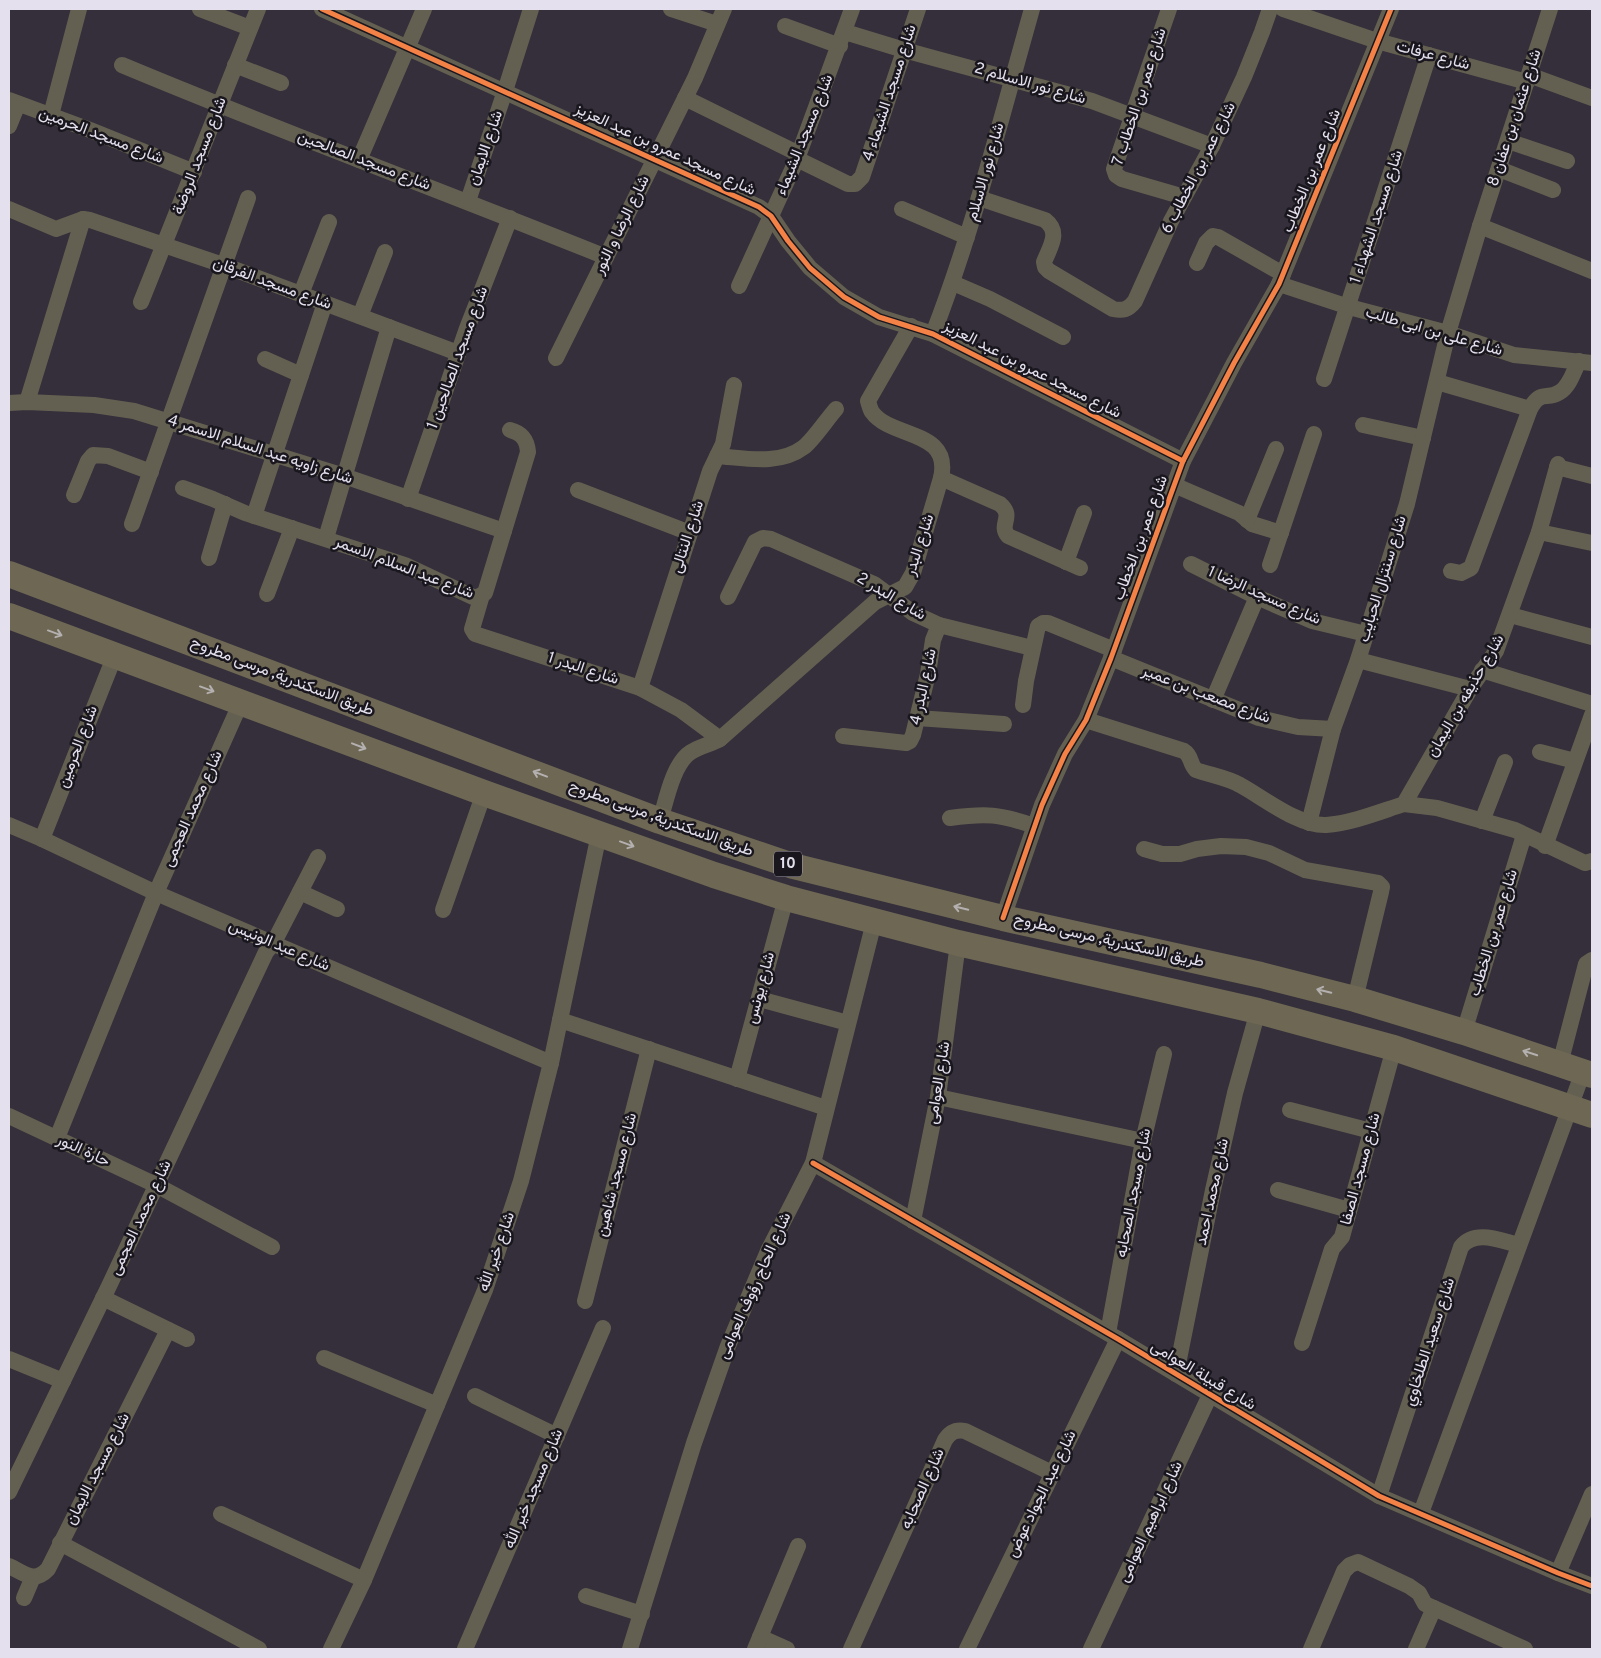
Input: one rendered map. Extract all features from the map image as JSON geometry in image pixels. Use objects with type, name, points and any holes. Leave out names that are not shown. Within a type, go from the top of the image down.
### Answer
[{"type":"main road","name":"طريق الاسكندرية, مرسى مطروح","points":[[9,574],[660,821],[793,866],[1003,918],[1261,975],[1355,999],[1579,1070]]},
{"type":"main road","name":"طريق الاسكندرية, مرسى مطروح","points":[[9,616],[484,793],[714,875],[786,898],[958,944],[1258,1012],[1394,1048],[1581,1110]]},
{"type":"street","points":[[51,115],[79,9]]},
{"type":"street","points":[[200,9],[250,28]]},
{"type":"street","name":"شارع مسجد الروضة","points":[[141,302],[258,9]]},
{"type":"street","name":"شارع مسجد عمرو بن عبد العزيز","points":[[322,9],[505,90],[759,207],[771,216],[810,268],[844,297],[879,317],[933,334],[1183,462]]},
{"type":"street","points":[[359,160],[424,9]]},
{"type":"street","name":"شارع الايمان","points":[[468,201],[531,9]]},
{"type":"street","points":[[671,9],[717,24]]},
{"type":"street","name":"شارع الرضا و النور","points":[[556,358],[685,98],[724,9]]},
{"type":"street","name":"شارع مسجد الشيماء","points":[[739,286],[798,157],[852,9]]},
{"type":"street","name":"شارع مسجد الشيماء 4","points":[[798,157],[848,184],[855,184],[862,177],[918,9]]},
{"type":"street","name":"شارع نور الاسلام","points":[[933,334],[953,283],[967,238],[1032,9]]},
{"type":"street","name":"شارع عمر بن الخطاب 7","points":[[1169,9],[1114,169],[1116,175],[1122,179],[1184,198]]},
{"type":"street","name":"شارع عمر بن الخطاب 6","points":[[979,198],[1045,220],[1052,225],[1054,233],[1044,262],[1045,267],[1112,309],[1121,311],[1130,308],[1212,146],[1244,78],[1270,9]]},
{"type":"street","name":"شارع عرفات","points":[[1283,9],[1377,41],[1528,78],[1592,98]]},
{"type":"street","name":"شارع عمر بن الخطاب","points":[[1003,918],[1042,805],[1065,754],[1086,720],[1183,462],[1234,363],[1281,279],[1390,9]]},
{"type":"street","name":"شارع عثمان بن عفان 8","points":[[1448,333],[1480,226],[1550,9]]},
{"type":"street","name":"شارع نور الاسلام 2","points":[[785,26],[904,50],[1092,100],[1212,146]]},
{"type":"street","name":"شارع مسجد الشهداء 1","points":[[1324,379],[1349,307],[1429,55]]},
{"type":"street","name":"شارع مسجد الصالحين","points":[[122,65],[606,257]]},
{"type":"street","points":[[235,65],[281,82]]},
{"type":"street","points":[[685,98],[798,157]]},
{"type":"street","points":[[9,126],[13,102]]},
{"type":"street","name":"شارع مسجد الحرمين","points":[[13,102],[51,115],[194,172]]},
{"type":"street","points":[[1508,141],[1567,161]]},
{"type":"street","points":[[1499,169],[1553,190]]},
{"type":"street","points":[[132,524],[248,198]]},
{"type":"street","points":[[9,209],[56,229],[83,219]]},
{"type":"street","points":[[902,209],[967,238]]},
{"type":"street","name":"شارع مسجد الصالحين 1","points":[[408,499],[458,353],[510,218]]},
{"type":"street","points":[[27,402],[83,219]]},
{"type":"street","name":"شارع مسجد الفرقان","points":[[83,219],[223,265],[458,353]]},
{"type":"street","points":[[301,294],[328,222]]},
{"type":"street","points":[[1480,226],[1592,271]]},
{"type":"street","name":"شارع على بن ابى طالب","points":[[1197,263],[1206,243],[1213,236],[1281,279],[1349,307],[1448,333],[1514,355],[1586,362]]},
{"type":"street","points":[[360,316],[385,252]]},
{"type":"street","points":[[953,283],[990,299],[1063,337]]},
{"type":"street","points":[[254,516],[325,303]]},
{"type":"street","name":"شارع البدر","points":[[660,821],[679,763],[691,752],[720,739],[875,602],[905,587],[913,573],[941,478],[943,467],[940,454],[930,443],[882,421],[872,412],[868,401],[911,326]]},
{"type":"street","points":[[326,538],[389,327]]},
{"type":"street","name":"شارع سنترال الحبايب","points":[[1309,823],[1333,729],[1358,660],[1407,504],[1448,333]]},
{"type":"street","points":[[265,359],[301,375]]},
{"type":"street","points":[[1451,571],[1462,573],[1471,568],[1535,400],[1543,395],[1556,394],[1566,387],[1586,362]]},
{"type":"street","points":[[1437,382],[1530,409]]},
{"type":"street","name":"شارع النتالى","points":[[640,688],[710,471],[723,444],[734,385]]},
{"type":"street","name":"شارع زاويه عبد السلام الاسمر 4","points":[[9,403],[94,405],[134,411],[344,476],[504,531]]},
{"type":"street","points":[[717,456],[764,460],[787,455],[804,447],[836,409]]},
{"type":"street","points":[[1363,425],[1423,438]]},
{"type":"street","name":"شارع عبد السلام الاسمر","points":[[182,488],[254,516],[405,565],[473,597],[485,593],[528,452],[527,442],[518,432],[510,430]]},
{"type":"street","points":[[1270,565],[1314,434]]},
{"type":"street","points":[[1247,520],[1276,449]]},
{"type":"street","points":[[74,495],[88,461],[93,455],[108,456],[150,472]]},
{"type":"street","name":"شارع حذيفه بن اليمان","points":[[1404,804],[1470,689],[1496,651],[1539,532],[1558,465],[1592,476]]},
{"type":"street","points":[[941,478],[1000,504],[1007,514],[1004,531],[1008,536],[1073,565],[1084,513]]},
{"type":"street","points":[[1174,485],[1239,514],[1261,527],[1281,533]]},
{"type":"street","points":[[578,490],[690,532]]},
{"type":"street","points":[[209,558],[225,504]]},
{"type":"street","points":[[267,594],[292,528]]},
{"type":"street","points":[[1539,532],[1592,543]]},
{"type":"street","name":"شارع البدر 2","points":[[728,597],[755,542],[763,538],[771,539],[874,584],[913,613],[939,625],[1032,648]]},
{"type":"street","name":"شارع مسجد الرضا 1","points":[[1191,564],[1257,597],[1312,621],[1366,634]]},
{"type":"street","name":"شارع البدر 1","points":[[482,595],[472,629],[475,634],[640,688],[681,710],[720,739]]},
{"type":"street","points":[[1213,700],[1257,597]]},
{"type":"street","points":[[1510,614],[1592,637]]},
{"type":"street","name":"شارع مصعب بن عمير","points":[[1032,648],[1038,626],[1048,623],[1213,700],[1267,719],[1298,726],[1333,729]]},
{"type":"street","name":"شارع البدر 4","points":[[843,736],[906,743],[910,741],[928,674],[933,640],[939,625]]},
{"type":"street","points":[[1023,705],[1032,648]]},
{"type":"street","name":"شارع الحرمين","points":[[42,839],[114,655]]},
{"type":"street","points":[[1358,660],[1470,689]]},
{"type":"street","points":[[1482,670],[1592,704]]},
{"type":"street","name":"شارع محمد العجمى","points":[[57,1138],[156,893],[241,702]]},
{"type":"street","points":[[1545,846],[1592,715]]},
{"type":"street","points":[[917,718],[1004,724]]},
{"type":"street","points":[[1086,720],[1184,750],[1188,754],[1191,765],[1196,770],[1238,784],[1270,804],[1309,823],[1326,825],[1404,804],[1437,808],[1515,830],[1545,846],[1585,863],[1592,862]]},
{"type":"street","points":[[1540,752],[1575,761]]},
{"type":"street","points":[[1482,821],[1505,762]]},
{"type":"street","points":[[443,910],[484,793]]},
{"type":"street","points":[[950,818],[978,814],[1007,817],[1034,826]]},
{"type":"street","name":"شارع عبد الونيس","points":[[9,825],[156,893],[551,1063]]},
{"type":"street","name":"شارع خير الله","points":[[337,1648],[488,1280],[521,1181],[551,1063],[600,834]]},
{"type":"street","name":"شارع عمر بن الخطاب","points":[[1464,1032],[1524,835]]},
{"type":"street","points":[[1144,849],[1162,854],[1180,854],[1197,849],[1221,846],[1246,847],[1269,852],[1305,870],[1378,883],[1382,887],[1355,999]]},
{"type":"street","name":"شارع محمد العجمى","points":[[9,1492],[103,1298],[266,952],[273,944],[318,858]]},
{"type":"street","points":[[300,892],[336,909]]},
{"type":"street","name":"شارع يونس","points":[[737,1079],[786,898]]},
{"type":"street","name":"شارع الحاج رؤوف العوامى","points":[[630,1649],[694,1443],[728,1346],[768,1251],[813,1163],[874,922]]},
{"type":"street","name":"شارع العوامى","points":[[913,1221],[938,1097],[958,944]]},
{"type":"street","points":[[1421,1513],[1519,1245],[1581,1110],[1579,1070],[1586,964],[1592,960]]},
{"type":"street","points":[[759,999],[848,1023]]},
{"type":"street","name":"شارع محمد احمد","points":[[1176,1374],[1213,1190],[1235,1093],[1258,1012]]},
{"type":"street","points":[[560,1020],[826,1108]]},
{"type":"street","name":"شارع مسجد الصفا","points":[[1302,1343],[1332,1248],[1342,1237],[1394,1048]]},
{"type":"street","name":"شارع مسجد شاهين","points":[[585,1301],[649,1049]]},
{"type":"street","name":"شارع مسجد الصحابه","points":[[1113,1336],[1143,1141],[1164,1054]]},
{"type":"street","points":[[938,1097],[1143,1141]]},
{"type":"street","points":[[1290,1110],[1371,1132]]},
{"type":"street","name":"حارة النور","points":[[9,1116],[156,1186],[272,1247]]},
{"type":"street","name":"شارع قبيلة العوامى","points":[[813,1163],[1113,1336],[1380,1496],[1592,1586]]},
{"type":"street","points":[[1278,1190],[1349,1210]]},
{"type":"street","name":"شارع سعيد الطلخاوي","points":[[1380,1496],[1461,1247],[1469,1239],[1480,1237],[1519,1245]]},
{"type":"street","points":[[103,1298],[187,1339]]},
{"type":"street","name":"شارع مسجد خير الله","points":[[466,1649],[603,1328]]},
{"type":"street","name":"شارع مسجد الايمان","points":[[32,1577],[38,1576],[48,1569],[168,1330]]},
{"type":"street","name":"شارع عبد الجواد عوض","points":[[967,1649],[1052,1473],[1113,1336]]},
{"type":"street","points":[[324,1358],[437,1405]]},
{"type":"street","points":[[9,1359],[63,1381]]},
{"type":"street","name":"شارع ابراهيم العوامى","points":[[1091,1649],[1210,1395]]},
{"type":"street","points":[[475,1396],[557,1436]]},
{"type":"street","name":"شارع الصحابه","points":[[851,1649],[945,1440],[951,1432],[965,1431],[1052,1473]]},
{"type":"street","points":[[1558,1573],[1592,1494]]},
{"type":"street","points":[[221,1514],[364,1580]]},
{"type":"street","points":[[60,1543],[259,1649]]},
{"type":"street","points":[[787,1649],[758,1643],[798,1546]]},
{"type":"street","points":[[1311,1649],[1344,1571],[1354,1563],[1363,1563],[1410,1586],[1425,1604],[1525,1649]]},
{"type":"street","points":[[9,1566],[32,1577],[24,1598]]},
{"type":"street","points":[[586,1596],[642,1614]]},
{"type":"street","points":[[1416,1649],[1434,1608]]},
{"type":"cycle path","points":[[322,9],[759,207],[771,216],[810,268],[844,297],[879,317],[933,334],[1183,461]]},
{"type":"cycle path","points":[[1003,918],[1042,805],[1065,754],[1086,720],[1111,658],[1183,461],[1234,363],[1279,284],[1391,9]]},
{"type":"cycle path","points":[[813,1163],[1118,1339],[1379,1496],[1592,1586]]}]
